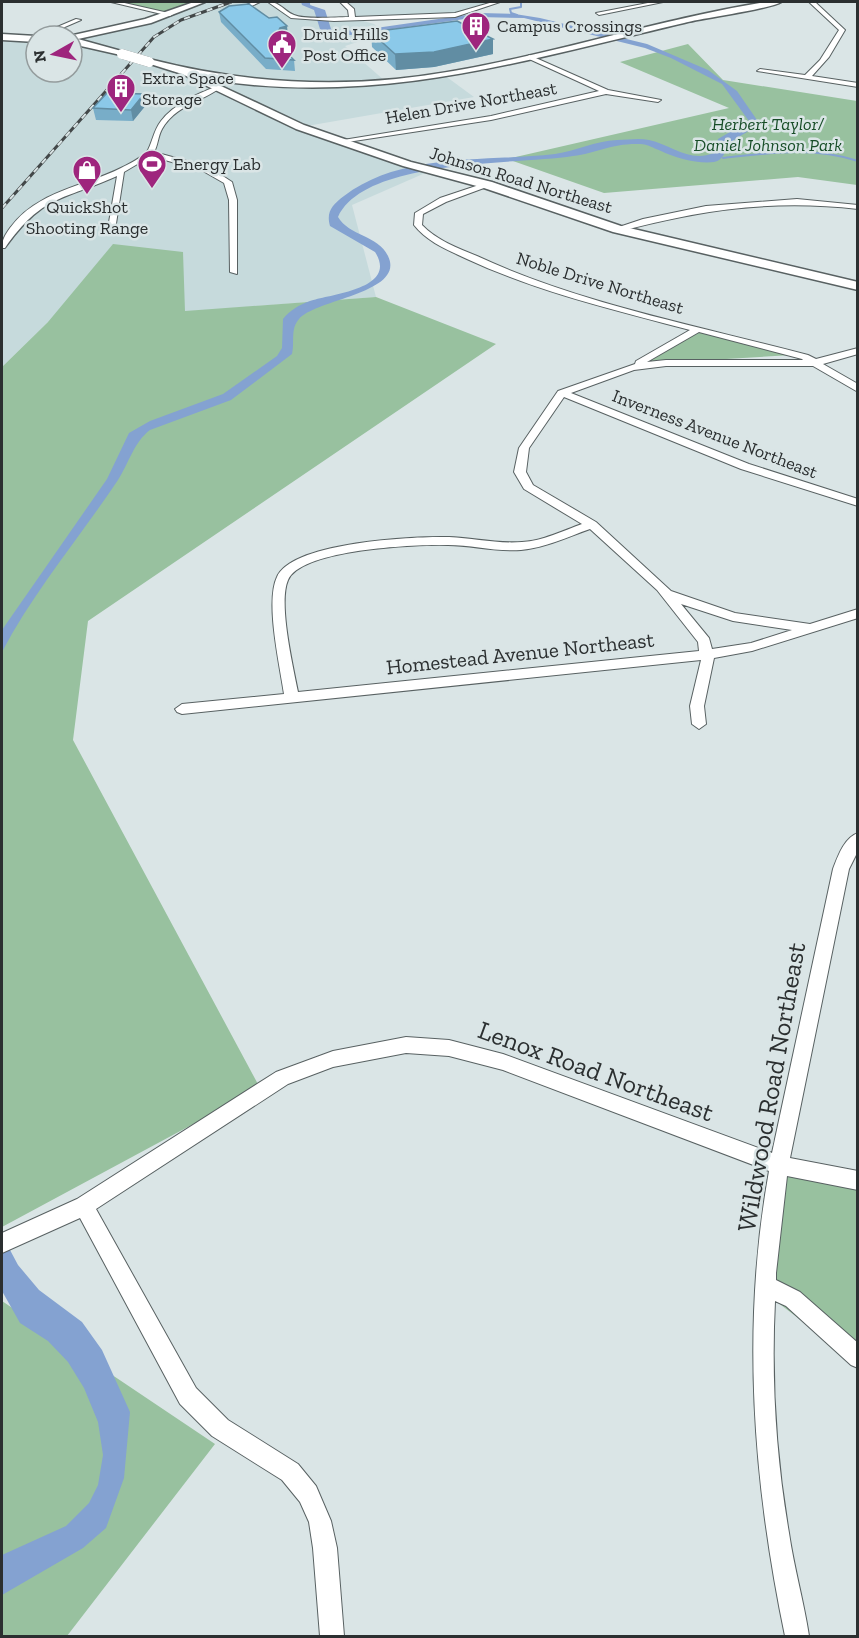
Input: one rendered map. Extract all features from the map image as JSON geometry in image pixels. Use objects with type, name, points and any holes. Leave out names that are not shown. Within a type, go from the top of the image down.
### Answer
[{"type":"main road","points":[[84,37],[170,14],[201,2]]},
{"type":"main road","points":[[84,43],[186,73],[231,80],[300,85],[370,84],[438,76],[777,2]]},
{"type":"main road","points":[[2,38],[24,38]]},
{"type":"main road","name":"Johnson Road Northeast","points":[[186,73],[282,120],[407,164],[488,185],[617,229],[858,286]]},
{"type":"main road","points":[[217,88],[231,80]]},
{"type":"street","points":[[114,2],[170,14]]},
{"type":"street","points":[[235,12],[257,2]]},
{"type":"street","points":[[271,2],[287,14],[307,18],[334,19],[455,15],[497,2]]},
{"type":"street","points":[[344,2],[352,13],[352,18]]},
{"type":"street","points":[[599,12],[660,2]]},
{"type":"street","points":[[806,78],[823,64],[830,45],[842,30],[812,2]]},
{"type":"street","points":[[69,24],[78,20]]},
{"type":"street","points":[[529,57],[606,92],[658,100]]},
{"type":"street","points":[[760,71],[858,85]]},
{"type":"street","points":[[2,246],[37,204],[67,190],[121,173],[150,153],[158,131],[171,112],[217,88]]},
{"type":"street","name":"Helen Drive Northeast","points":[[341,141],[491,118],[606,92]]},
{"type":"street","points":[[150,153],[206,169],[228,182],[233,200],[234,272]]},
{"type":"street","points":[[112,228],[121,173]]},
{"type":"street","name":"Noble Drive Northeast","points":[[488,185],[450,197],[426,208],[419,213],[418,225],[426,234],[446,245],[501,270],[576,297],[805,357],[858,389]]},
{"type":"street","points":[[617,229],[695,208],[811,202],[858,207]]},
{"type":"street","points":[[696,330],[632,367],[562,393],[524,448],[520,472],[528,487],[592,525],[641,567],[704,642],[707,654],[698,706],[699,724]]},
{"type":"street","points":[[632,367],[666,363],[814,363],[858,351]]},
{"type":"street","name":"Inverness Avenue Northeast","points":[[562,393],[725,460],[799,486],[858,503]]},
{"type":"street","points":[[292,698],[278,593],[283,574],[298,563],[337,550],[392,542],[451,541],[491,547],[531,545],[592,525]]},
{"type":"street","points":[[666,594],[733,617],[810,627]]},
{"type":"street","name":"Homestead Avenue Northeast","points":[[182,710],[707,654],[752,647],[858,613]]},
{"type":"street","name":"Wildwood Road Northeast","points":[[797,1636],[781,1569],[770,1493],[763,1380],[766,1286],[771,1223],[780,1165],[841,869],[846,855],[858,839]]},
{"type":"street","name":"Lenox Road Northeast","points":[[5,1241],[84,1206],[282,1077],[333,1059],[406,1046],[449,1048],[503,1062],[780,1165],[858,1182]]},
{"type":"street","points":[[84,1206],[188,1395],[220,1428],[290,1472],[308,1494],[320,1521],[325,1548],[332,1636]]},
{"type":"street","points":[[766,1286],[793,1299],[858,1358]]},
{"type":"shaded area","points":[[203,2],[309,2],[321,19],[352,18],[350,9],[343,2],[497,2],[455,15],[360,20],[374,24],[390,36],[373,37],[345,46],[385,81],[444,75],[474,97],[301,127],[432,170],[352,205],[376,297],[48,322],[2,367],[2,37],[24,38],[24,84],[84,84],[84,34],[119,30],[161,20]]},
{"type":"green space","points":[[118,2],[203,2],[171,15]]},
{"type":"green space","name":"Herbert Taylor/ Daniel Johnson Park","points":[[688,44],[723,80],[857,101],[857,185],[798,177],[604,193],[507,159],[729,108],[620,62]]},
{"type":"green space","points":[[113,244],[183,252],[185,311],[376,297],[496,344],[88,621],[73,740],[260,1088],[2,1227],[2,367],[48,322]]},
{"type":"green space","points":[[701,330],[792,355],[642,364]]},
{"type":"green space","points":[[784,1163],[857,1180],[857,1363],[760,1289]]},
{"type":"green space","points":[[2,1301],[215,1444],[67,1636],[2,1636]]},
{"type":"water","points":[[301,2],[310,2],[310,5],[325,10],[331,29],[334,31],[362,30],[480,13],[515,14],[647,44],[708,70],[737,91],[757,120],[749,131],[734,140],[722,157],[714,162],[687,160],[646,145],[630,144],[573,156],[481,164],[409,174],[378,184],[354,198],[338,217],[349,228],[371,239],[383,249],[388,256],[390,269],[384,279],[357,294],[308,312],[299,319],[294,331],[292,354],[231,400],[150,430],[144,435],[118,480],[43,586],[2,652],[2,630],[107,479],[129,433],[150,421],[223,394],[277,356],[282,348],[283,319],[292,310],[310,301],[359,288],[378,274],[380,264],[375,252],[330,226],[331,209],[344,196],[367,182],[418,165],[555,154],[609,141],[649,140],[689,155],[705,156],[714,153],[718,139],[749,121],[722,84],[671,58],[645,48],[524,18],[479,17],[350,35],[326,33],[320,29],[314,10],[302,5]]},
{"type":"water","points":[[2,1235],[18,1265],[39,1290],[82,1322],[102,1350],[130,1412],[124,1478],[106,1528],[83,1548],[2,1595],[2,1555],[66,1526],[89,1503],[98,1485],[103,1455],[98,1422],[84,1388],[68,1362],[48,1341],[20,1323],[2,1291]]},
{"type":"building","points":[[249,4],[269,18],[277,17],[287,26],[280,28],[274,40],[294,60],[265,58],[219,12],[229,6]]},
{"type":"building","points":[[457,21],[493,39],[434,52],[395,54],[371,32]]},
{"type":"building","points":[[107,93],[144,94],[131,110],[93,108]]},
{"type":"waterway","points":[[517,15],[511,13],[510,9],[521,7],[521,2]]},
{"type":"waterway","points":[[723,158],[808,152],[841,156],[858,161]]},
{"type":"railway","points":[[2,208],[154,37],[181,20],[231,2]]},
{"type":"place","name":"Campus Crossings","points":[[476,52]]},
{"type":"place","name":"Druid Hills Post Office","points":[[282,70]]},
{"type":"place","name":"Extra Space Storage","points":[[121,114]]},
{"type":"place","name":"Energy Lab","points":[[152,190]]},
{"type":"place","name":"QuickShot Shooting Range","points":[[87,196]]}]
